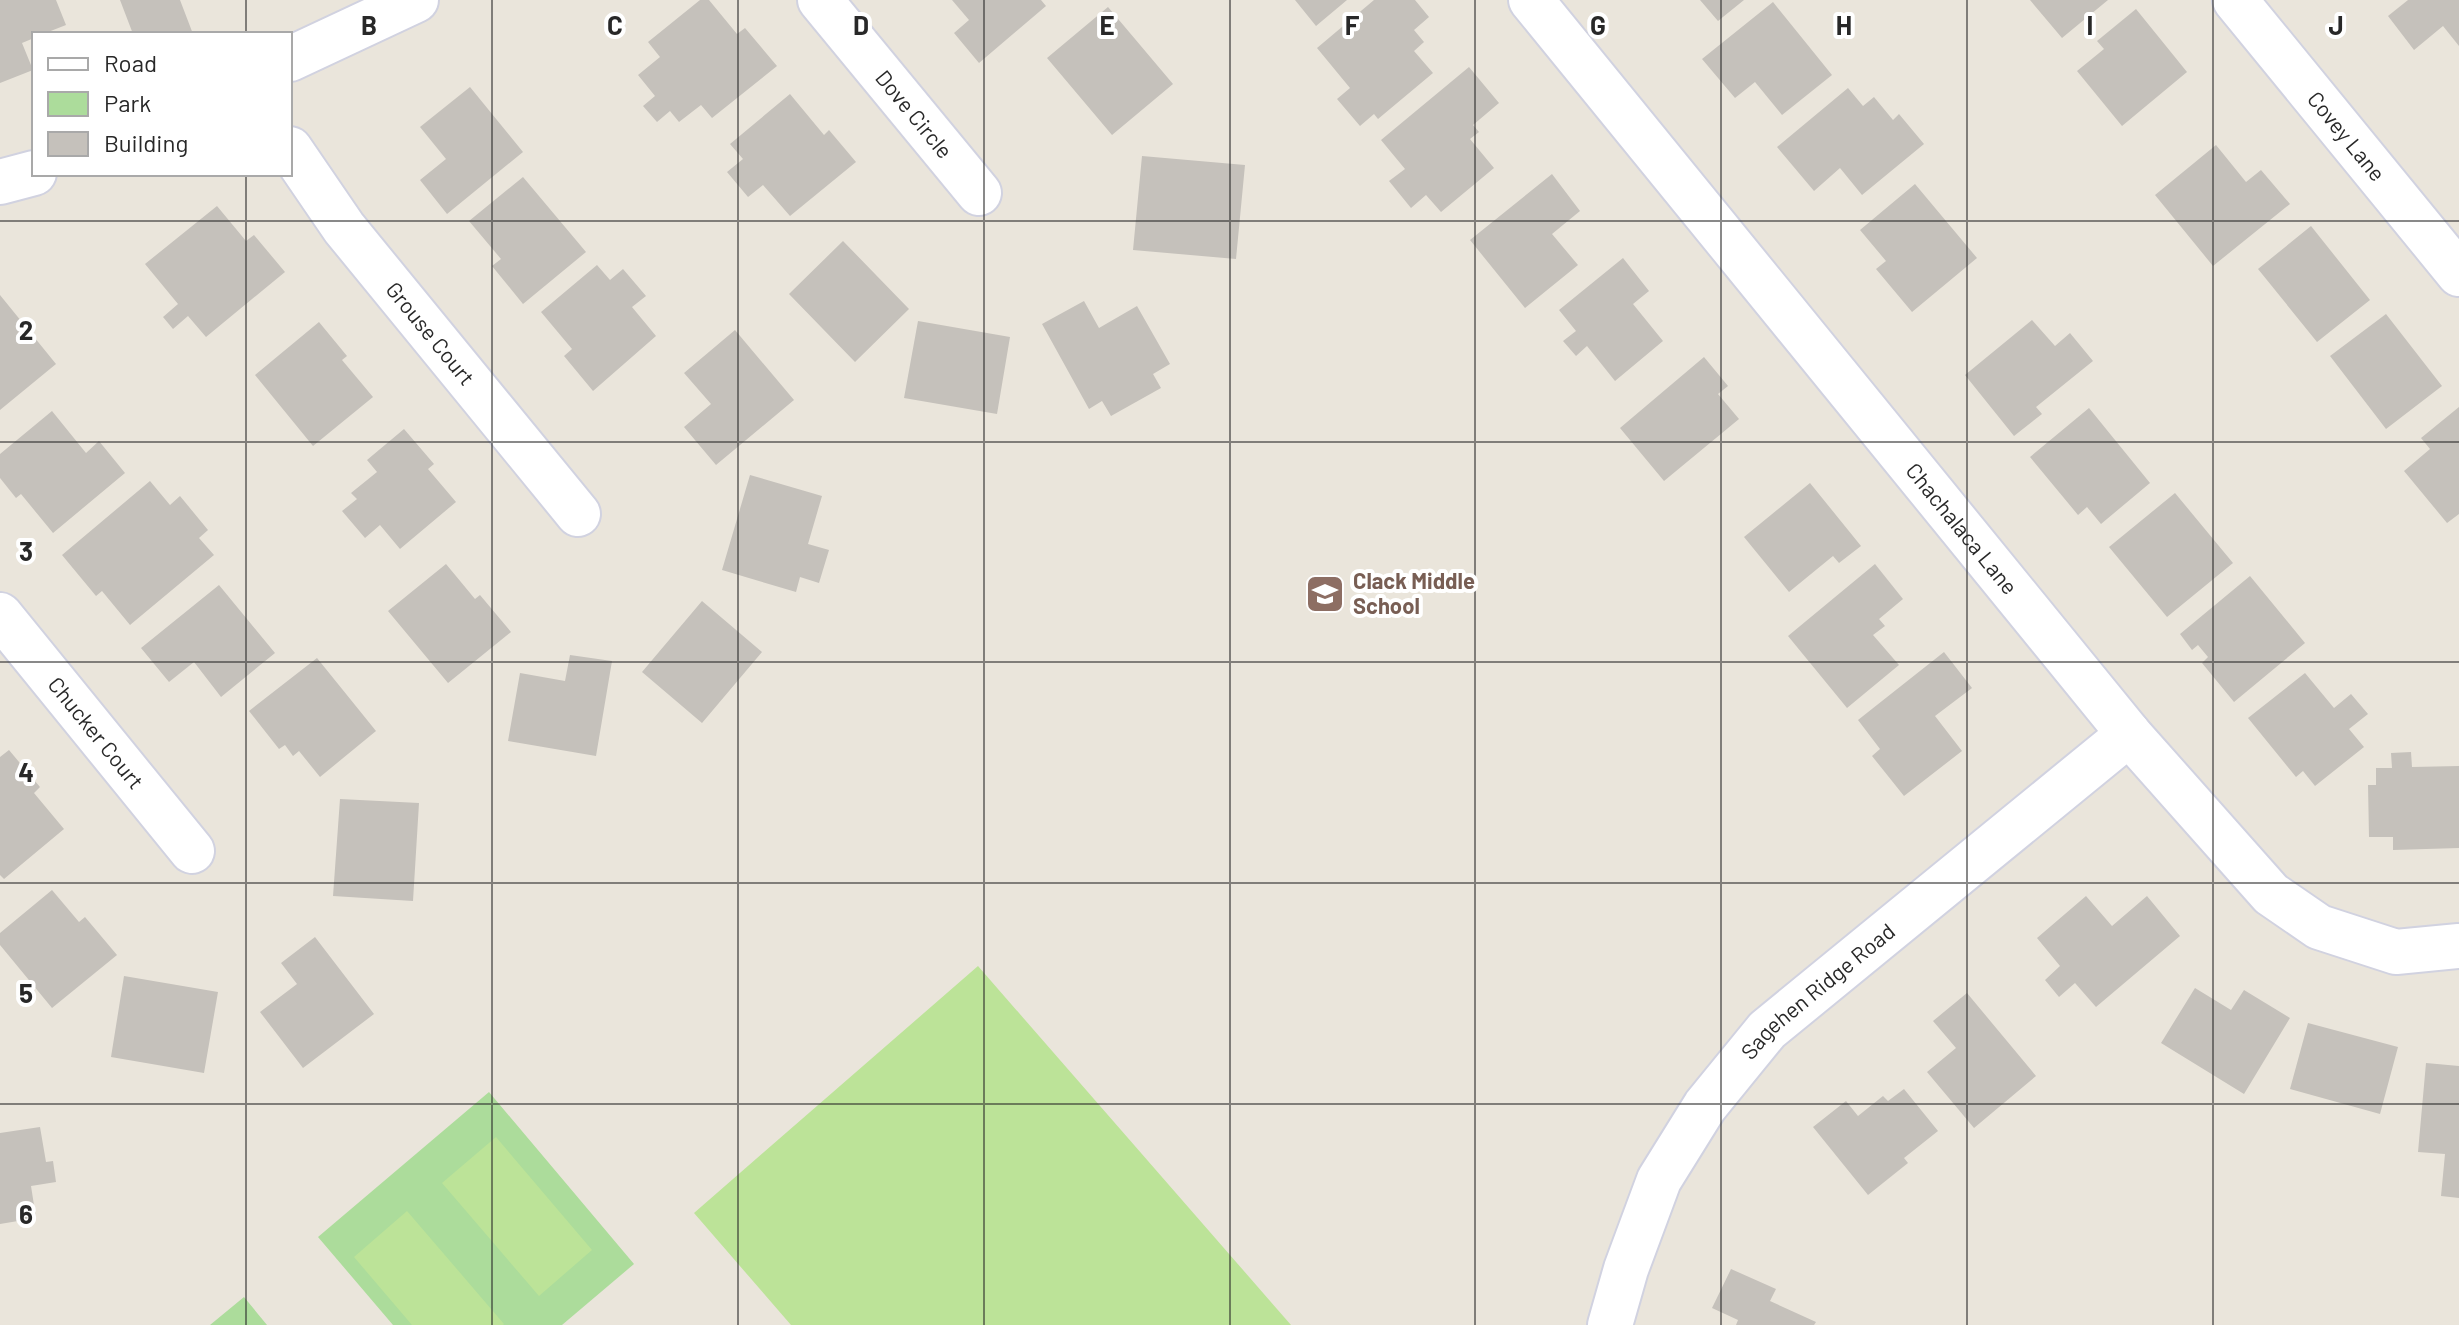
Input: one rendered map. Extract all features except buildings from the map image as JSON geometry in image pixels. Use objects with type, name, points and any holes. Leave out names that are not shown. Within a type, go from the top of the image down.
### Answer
[{"type":"street","points":[[292,58],[416,0]]},
{"type":"street","name":"Dove Circle","points":[[820,0],[979,193]]},
{"type":"street","name":"Chachalaca Lane","points":[[1531,0],[2129,734],[2271,894],[2319,927],[2396,952],[2459,946]]},
{"type":"street","name":"Covey Lane","points":[[2235,0],[2459,274]]},
{"type":"street","name":"Grouse Court","points":[[292,152],[344,228],[578,514]]},
{"type":"street","points":[[0,182],[32,174]]},
{"type":"street","name":"Chucker Court","points":[[0,615],[192,851]]},
{"type":"street","name":"Sagehen Ridge Road","points":[[1610,1325],[1626,1269],[1659,1180],[1705,1106],[1767,1030],[2129,734]]},
{"type":"green space","points":[[978,966],[1291,1325],[791,1325],[694,1213]]},
{"type":"green space","points":[[489,1092],[634,1264],[562,1325],[393,1325],[318,1237]]},
{"type":"green space","points":[[496,1137],[592,1250],[539,1296],[442,1183]]},
{"type":"green space","points":[[407,1211],[503,1325],[412,1325],[354,1257]]},
{"type":"green space","points":[[244,1297],[267,1325],[210,1325]]},
{"type":"place","name":"Clack Middle School","points":[[1325,594]]}]
